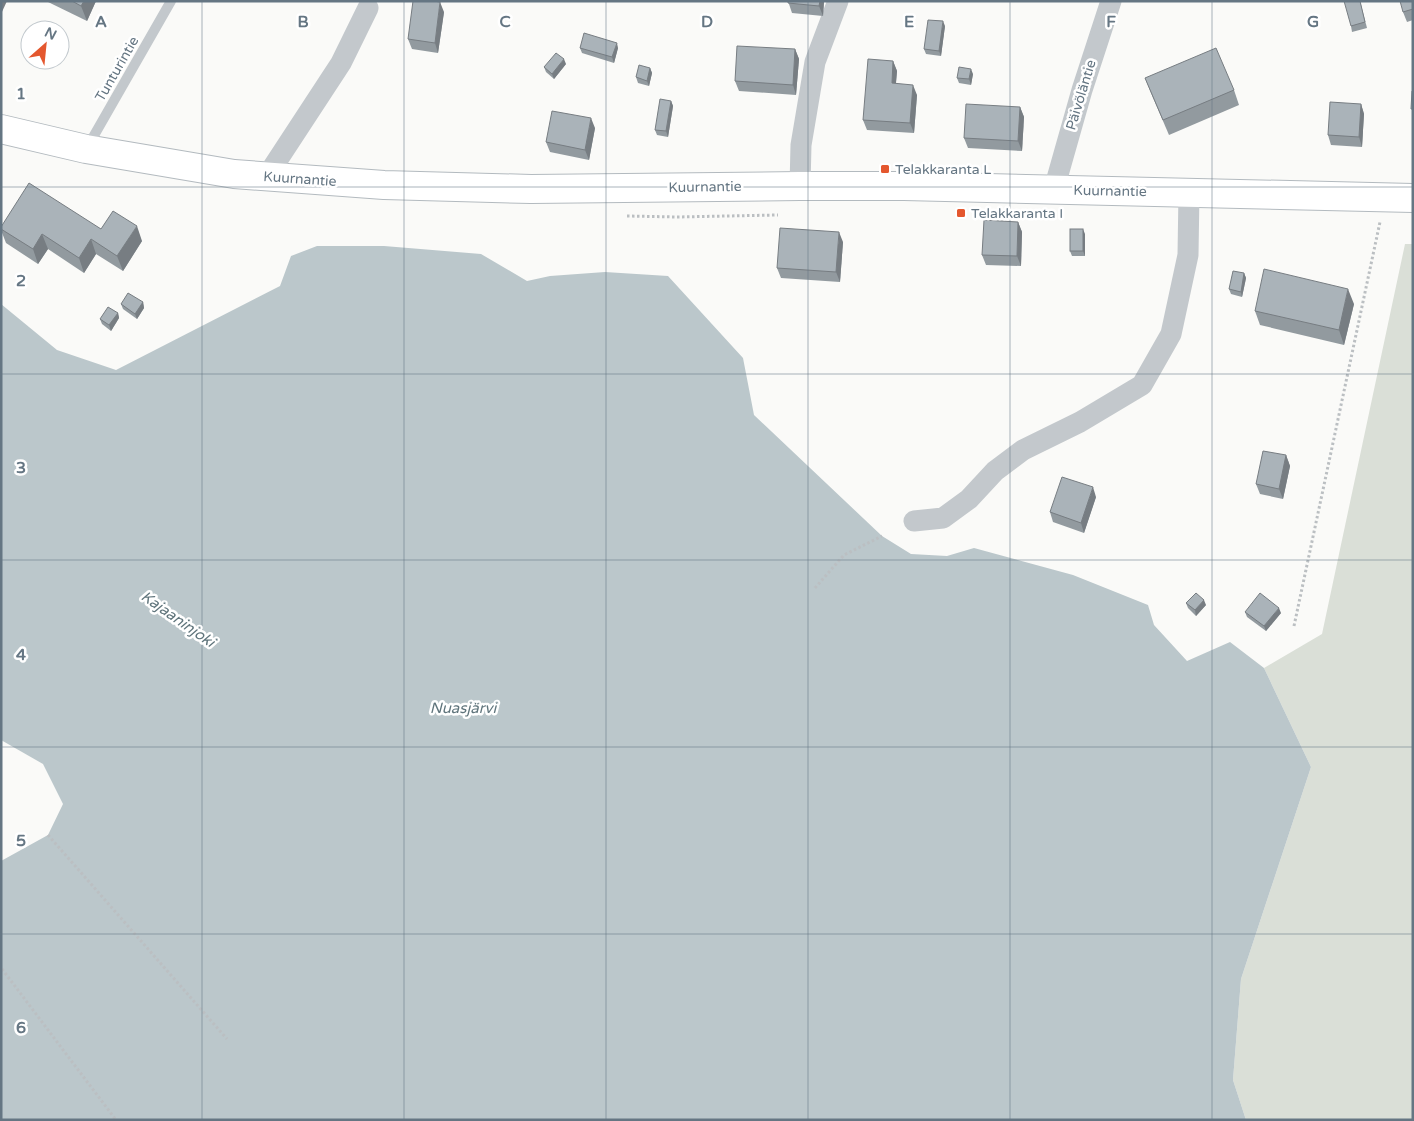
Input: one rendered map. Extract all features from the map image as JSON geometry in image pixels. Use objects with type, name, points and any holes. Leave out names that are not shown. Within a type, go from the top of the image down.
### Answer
[{"type":"street","points":[[800,186],[801,145],[814,62],[838,1]]},
{"type":"street","name":"Päivöläntie","points":[[1054,189],[1082,90],[1111,1]]},
{"type":"street","points":[[267,176],[341,63],[368,8]]},
{"type":"street","name":"Kuurnantie","points":[[1,129],[86,150],[234,174],[384,185],[522,188],[800,186],[1054,189],[1413,198]]},
{"type":"street","points":[[914,521],[943,518],[969,499],[995,471],[1024,450],[1080,422],[1142,385],[1171,334],[1188,256],[1189,192]]},
{"type":"lane","name":"Tunturintie","points":[[86,150],[171,1]]},
{"type":"path","points":[[1294,626],[1385,197]]},
{"type":"path","points":[[815,588],[844,556],[882,536]]},
{"type":"path","points":[[48,834],[227,1039]]},
{"type":"path","points":[[2,968],[116,1120]]},
{"type":"shaded area","points":[[1405,244],[1413,244],[1413,1120],[1246,1120],[1233,1080],[1241,979],[1311,767],[1264,668],[1322,634]]},
{"type":"water","name":"Nuasjärvi","points":[[317,246],[384,246],[481,254],[527,281],[550,276],[605,272],[668,276],[743,358],[754,415],[882,536],[911,554],[947,556],[974,548],[1073,575],[1148,605],[1154,625],[1187,661],[1230,642],[1264,668],[1311,767],[1241,979],[1233,1080],[1246,1120],[1,1120],[1,861],[48,835],[63,804],[43,764],[1,740],[1,304],[57,350],[116,370],[280,286],[291,256]]},
{"type":"building","points":[[72,1],[84,1],[81,6]]},
{"type":"building","points":[[413,1],[440,2],[435,43],[408,39]]},
{"type":"building","points":[[788,1],[820,1],[819,6],[788,3]]},
{"type":"building","points":[[1344,1],[1360,1],[1365,22],[1351,26]]},
{"type":"building","points":[[1400,1],[1413,1],[1413,9],[1403,12]]},
{"type":"building","points":[[928,20],[943,21],[939,51],[924,49]]},
{"type":"building","points":[[584,33],[617,43],[612,57],[580,48]]},
{"type":"building","points":[[737,46],[795,49],[793,85],[735,81]]},
{"type":"building","points":[[1216,48],[1234,90],[1163,120],[1145,78]]},
{"type":"building","points":[[556,53],[564,59],[552,74],[544,67]]},
{"type":"building","points":[[868,59],[893,61],[892,83],[913,85],[910,123],[863,120]]},
{"type":"building","points":[[639,65],[650,68],[647,81],[636,77]]},
{"type":"building","points":[[959,67],[971,69],[969,79],[957,78]]},
{"type":"building","points":[[1412,91],[1413,109],[1411,109]]},
{"type":"building","points":[[660,99],[671,101],[666,131],[655,130]]},
{"type":"building","points":[[1330,102],[1361,104],[1359,137],[1328,135]]},
{"type":"building","points":[[966,104],[1020,107],[1018,141],[964,138]]},
{"type":"building","points":[[552,111],[591,118],[585,150],[546,142]]},
{"type":"building","points":[[29,183],[101,229],[113,211],[137,226],[117,256],[91,239],[79,258],[42,234],[33,249],[1,229]]},
{"type":"building","points":[[984,220],[1018,222],[1017,256],[982,255]]},
{"type":"building","points":[[780,228],[839,232],[836,272],[777,268]]},
{"type":"building","points":[[1070,229],[1083,229],[1083,251],[1070,251]]},
{"type":"building","points":[[1264,269],[1348,289],[1339,330],[1255,311]]},
{"type":"building","points":[[1233,271],[1244,273],[1241,292],[1229,289]]},
{"type":"building","points":[[128,293],[143,302],[135,314],[121,304]]},
{"type":"building","points":[[108,307],[118,313],[109,325],[100,319]]},
{"type":"building","points":[[1263,451],[1286,455],[1279,489],[1256,484]]},
{"type":"building","points":[[1062,477],[1093,487],[1081,523],[1050,512]]},
{"type":"building","points":[[1196,593],[1204,600],[1195,610],[1186,603]]},
{"type":"building","points":[[1260,593],[1279,608],[1264,626],[1245,612]]},
{"type":"place","name":"Telakkaranta L","points":[[885,169]]},
{"type":"place","name":"Telakkaranta I","points":[[961,213]]},
{"type":"water label","name":"Kajaaninjoki","points":[[178,619]]}]
